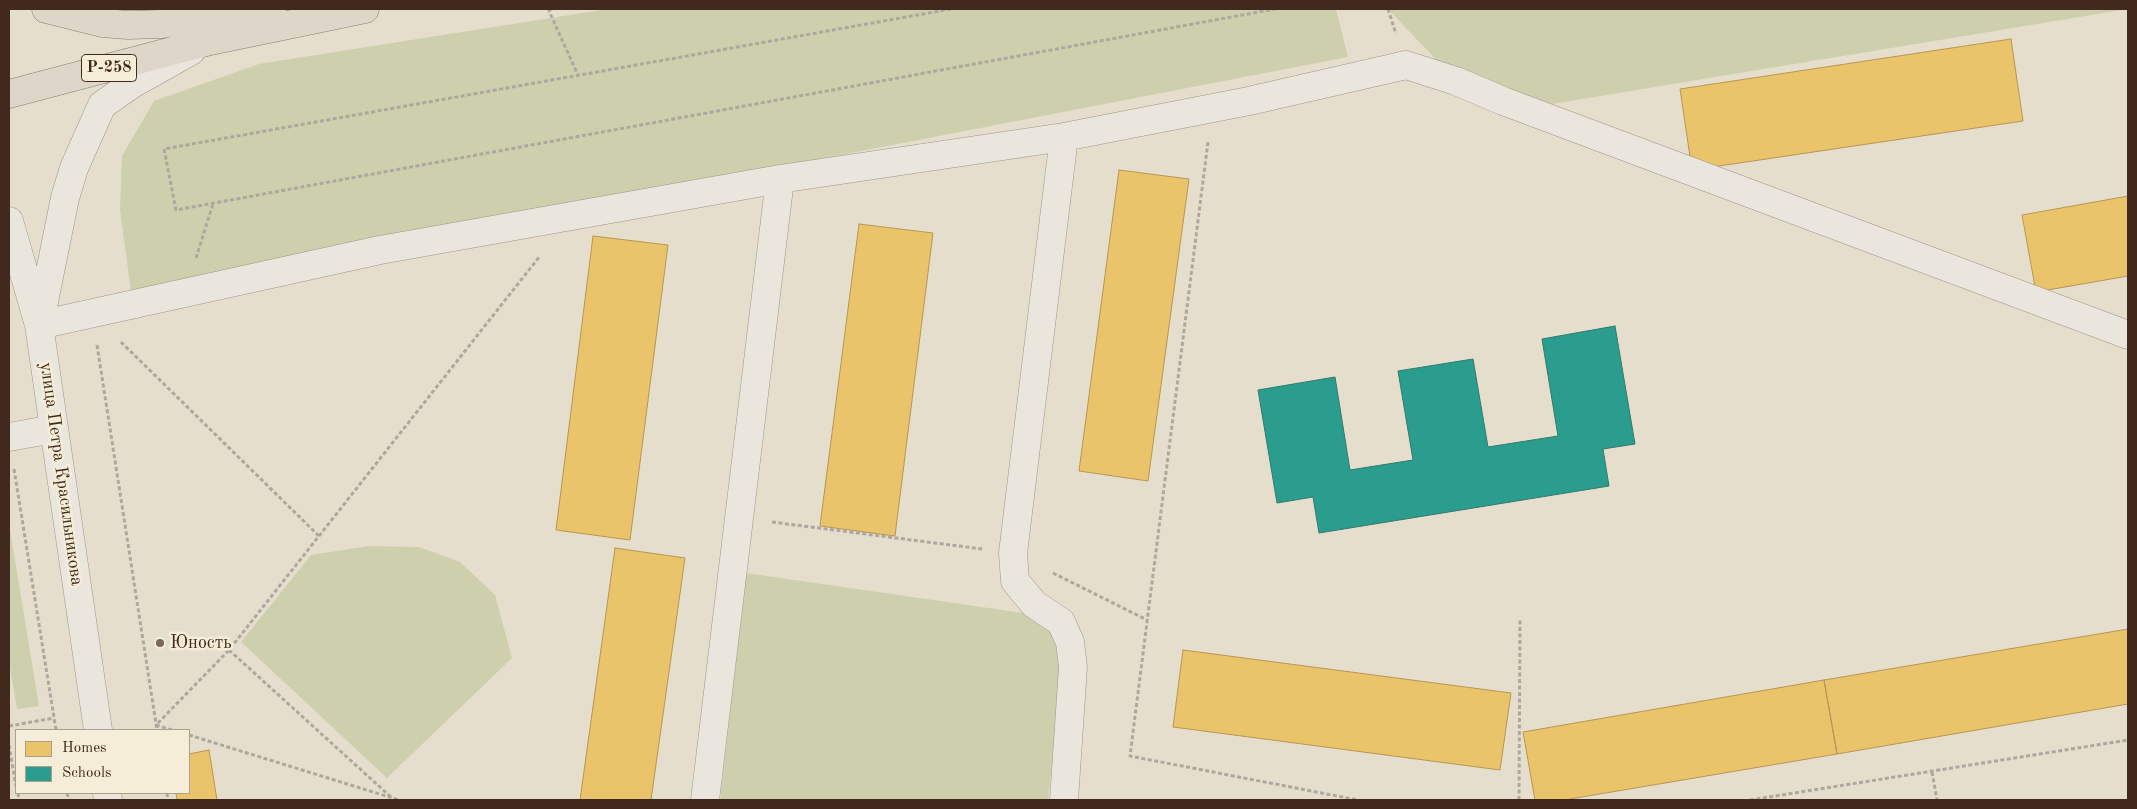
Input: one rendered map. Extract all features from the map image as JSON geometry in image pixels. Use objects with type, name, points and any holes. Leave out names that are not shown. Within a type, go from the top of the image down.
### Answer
[{"type":"main road","points":[[46,9],[102,23],[128,25],[162,24],[272,9]]},
{"type":"main road","name":"Р-258","points":[[9,94],[210,41],[365,9]]},
{"type":"street","points":[[210,41],[132,84],[102,105],[74,168],[65,198],[39,325],[380,250],[780,179],[1064,137],[1249,101],[1406,64],[1456,81],[1503,102],[2128,335]]},
{"type":"street","points":[[1064,137],[1013,553],[1015,582],[1034,604],[1061,622],[1070,642],[1073,667],[1064,800]]},
{"type":"street","points":[[705,800],[780,179]]},
{"type":"street","name":"улица Петра Красильникова","points":[[9,221],[39,325],[98,729]]},
{"type":"street","points":[[9,438],[54,429]]},
{"type":"path","points":[[551,9],[549,11],[578,75]]},
{"type":"path","points":[[951,9],[164,149],[176,210],[1276,9]]},
{"type":"path","points":[[1213,107],[1130,756],[1335,798],[1358,800]]},
{"type":"path","points":[[185,292],[213,204]]},
{"type":"path","points":[[156,725],[229,650],[540,256]]},
{"type":"path","points":[[92,313],[319,536]]},
{"type":"path","points":[[92,313],[157,729]]},
{"type":"path","points":[[14,469],[56,729]]},
{"type":"path","points":[[739,518],[1013,553],[1147,620]]},
{"type":"path","points":[[1519,800],[1520,618]]},
{"type":"path","points":[[229,650],[392,798]]},
{"type":"path","points":[[9,726],[54,718]]},
{"type":"path","points":[[156,725],[169,729]]},
{"type":"path","points":[[190,735],[399,800]]},
{"type":"path","points":[[1750,800],[2128,740]]},
{"type":"path","points":[[9,744],[15,780]]},
{"type":"path","points":[[1932,772],[1936,800]]},
{"type":"green space","points":[[608,9],[1336,9],[1348,57],[131,292],[120,210],[122,156],[154,101],[259,64]]},
{"type":"green space","points":[[1388,9],[2128,9],[1552,104],[1440,64]]},
{"type":"green space","points":[[9,523],[39,706],[17,709],[9,661]]},
{"type":"green space","points":[[369,546],[419,547],[460,562],[495,595],[512,658],[387,778],[241,642],[311,555]]},
{"type":"green space","points":[[746,573],[1037,615],[1064,652],[1048,800],[720,800]]},
{"type":"building: Homes","points":[[2011,39],[2023,121],[1692,170],[1680,89]]},
{"type":"building: Homes","points":[[1119,170],[1189,179],[1148,481],[1079,471]]},
{"type":"building: Homes","points":[[2128,196],[2128,276],[2036,292],[2022,215]]},
{"type":"building: Homes","points":[[859,224],[933,233],[895,536],[820,526]]},
{"type":"building: Homes","points":[[593,236],[668,245],[630,540],[556,530]]},
{"type":"building: Homes","points":[[615,548],[685,558],[651,800],[580,800]]},
{"type":"building: Homes","points":[[2128,629],[2128,704],[1837,754],[1824,680]]},
{"type":"building: Homes","points":[[1183,650],[1511,693],[1500,770],[1173,727]]},
{"type":"building: Homes","points":[[1824,680],[1837,754],[1564,800],[1535,800],[1523,732]]},
{"type":"building: Homes","points":[[209,750],[217,800],[177,800],[176,794],[190,794],[190,754]]},
{"type":"building: Schools","points":[[1615,326],[1635,444],[1603,449],[1609,486],[1319,533],[1313,497],[1277,503],[1258,390],[1335,377],[1350,470],[1413,460],[1398,371],[1473,359],[1488,447],[1558,436],[1542,339]]},
{"type":"place","name":"Юность","points":[[160,643]]}]
